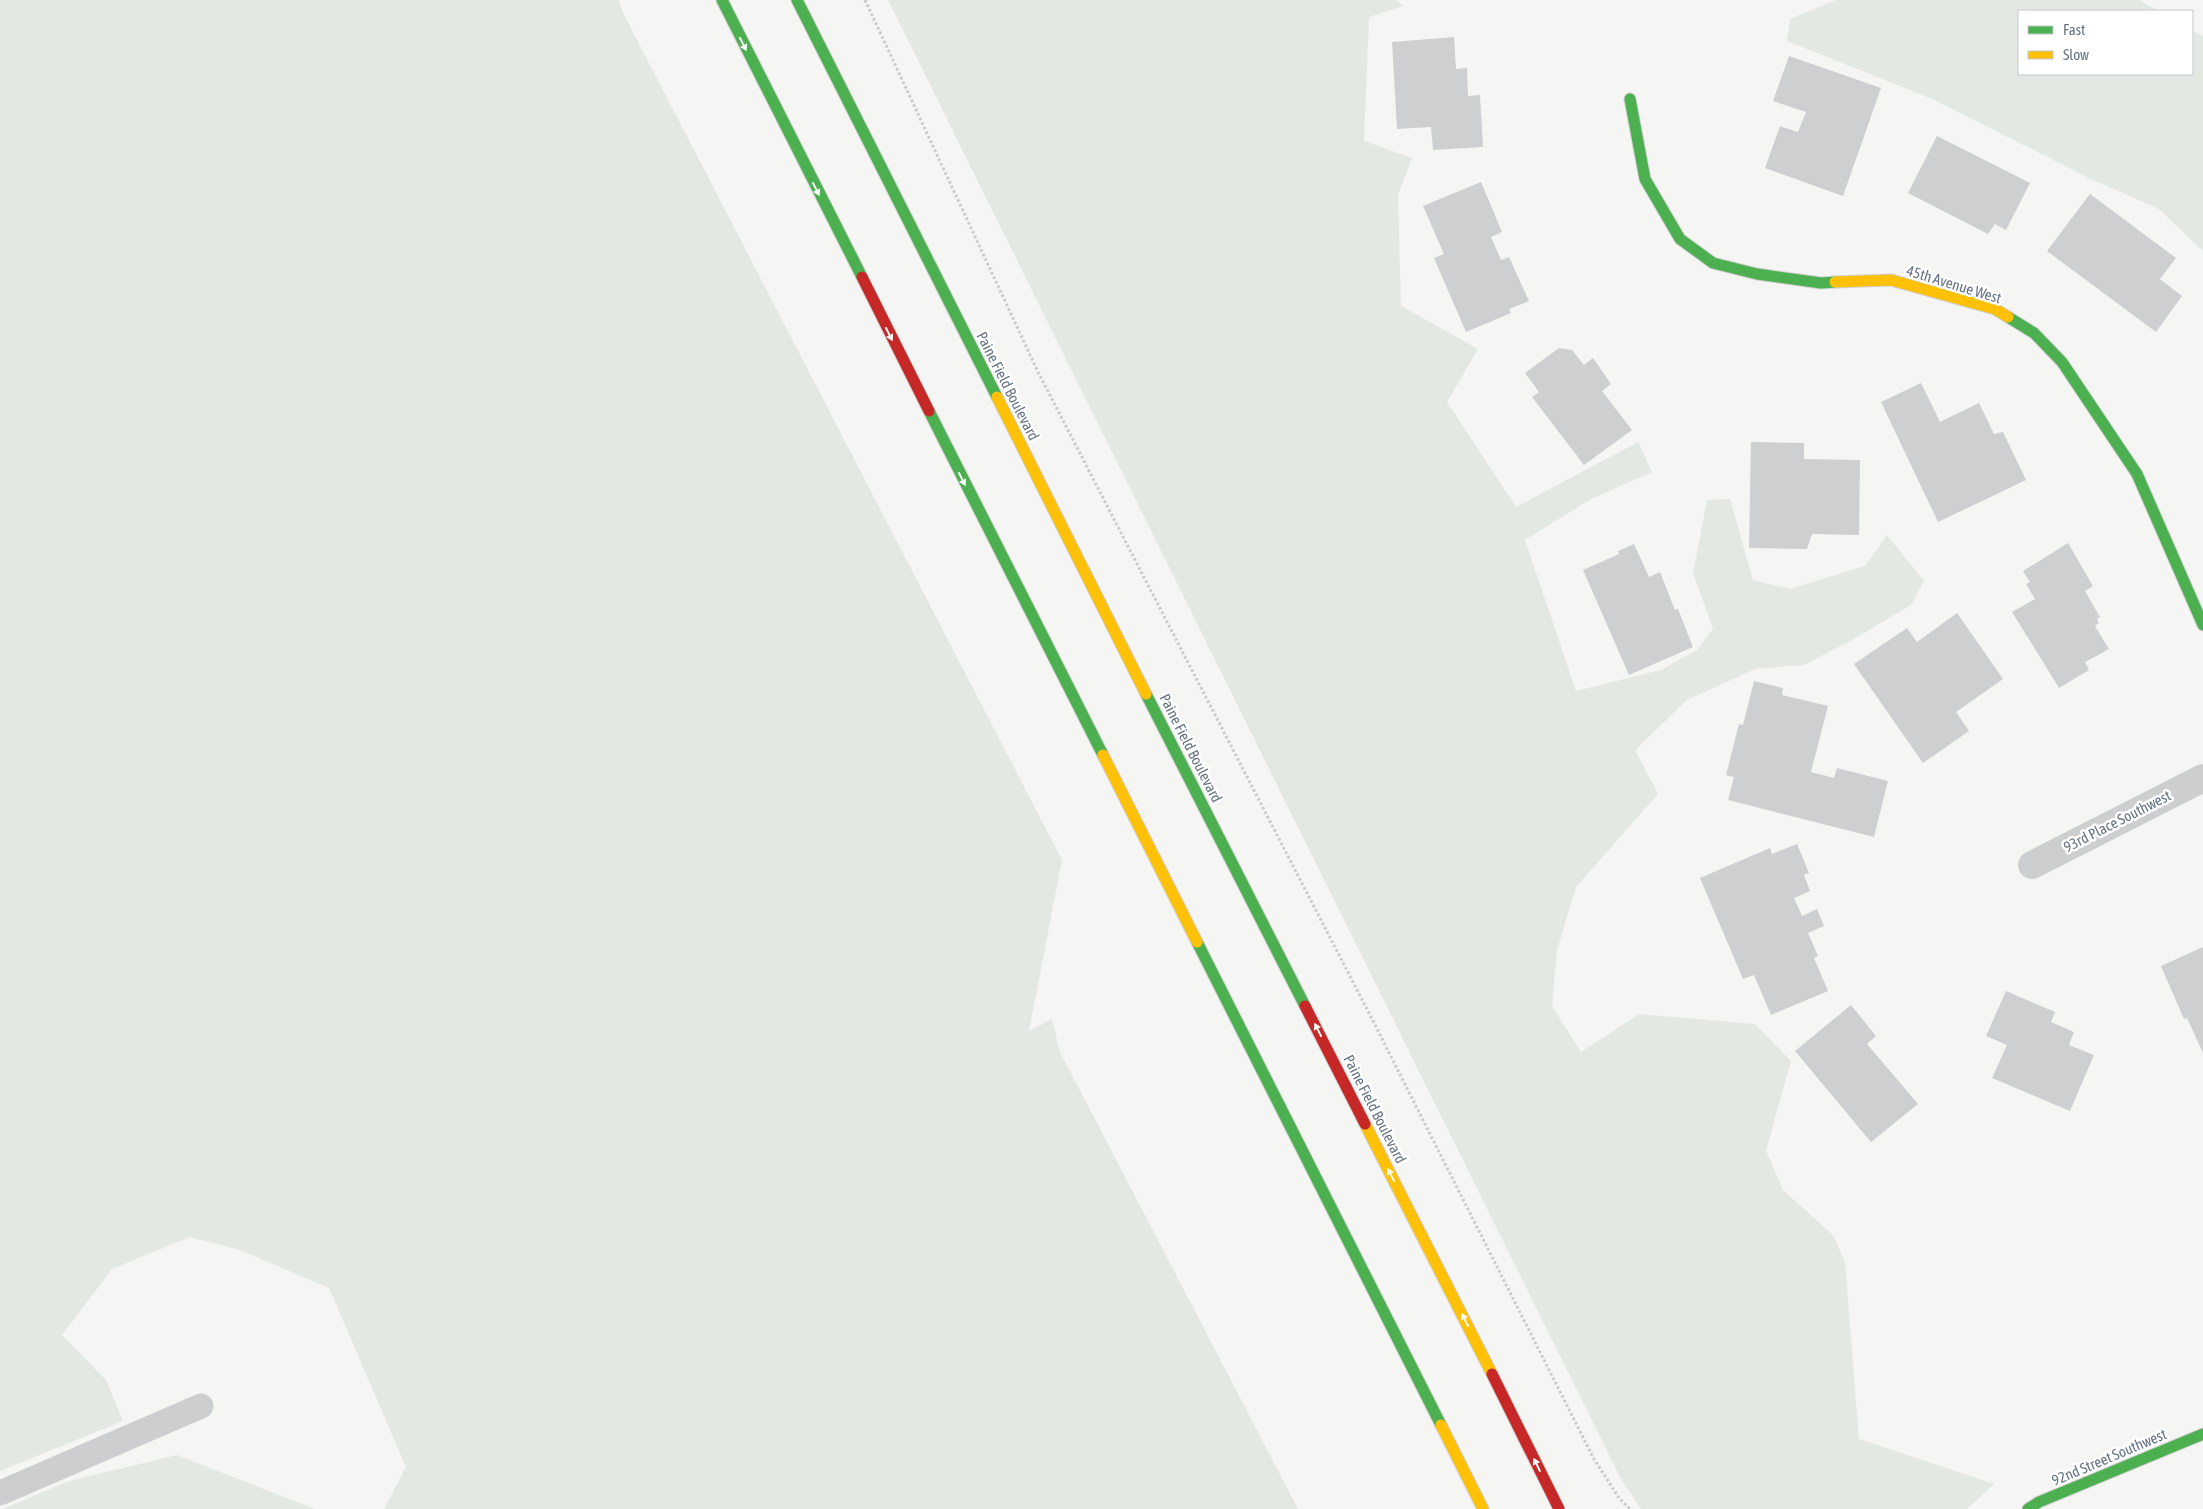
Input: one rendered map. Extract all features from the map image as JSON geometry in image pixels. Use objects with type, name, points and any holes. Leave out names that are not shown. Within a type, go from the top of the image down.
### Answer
[{"type":"main road","points":[[722,0],[778,115],[1483,1509]]},
{"type":"main road","name":"Paine Field Boulevard","points":[[796,0],[1559,1509]]},
{"type":"main road","name":"45th Avenue West","points":[[1630,99],[1644,178],[1680,239],[1713,262],[1758,274],[1821,283],[1891,280],[1995,310],[2034,333],[2062,362],[2137,474],[2203,625]]},
{"type":"main road","name":"92nd Street Southwest","points":[[2028,1509],[2039,1502],[2203,1434]]},
{"type":"street","name":"93rd Place Southwest","points":[[2032,864],[2203,778]]},
{"type":"lane","points":[[0,1493],[202,1406]]},
{"type":"path","points":[[865,0],[1038,372],[1361,998],[1594,1459],[1619,1498],[1630,1509]]},
{"type":"shaded area","points":[[0,0],[619,0],[622,11],[1062,860],[1029,1031],[1052,1019],[1060,1052],[1298,1509],[384,1509],[406,1467],[329,1288],[240,1250],[190,1237],[112,1269],[62,1335],[106,1380],[123,1421],[0,1471]]},
{"type":"shaded area","points":[[888,0],[1396,0],[1403,6],[1369,17],[1364,141],[1412,158],[1398,195],[1401,306],[1478,349],[1447,402],[1516,507],[1638,442],[1652,472],[1591,499],[1525,540],[1576,691],[1661,670],[1697,650],[1713,629],[1693,573],[1707,500],[1730,499],[1753,580],[1790,589],[1865,566],[1887,535],[1924,581],[1911,605],[1852,640],[1804,665],[1755,669],[1687,700],[1635,750],[1658,794],[1576,887],[1557,950],[1552,1006],[1581,1052],[1639,1014],[1755,1024],[1791,1061],[1766,1151],[1783,1190],[1833,1235],[1845,1262],[1859,1439],[1994,1484],[1967,1509],[1641,1509],[1621,1479]]},
{"type":"shaded area","points":[[1836,0],[2139,0],[2157,10],[2018,10],[2018,75],[2193,75],[2193,31],[2203,36],[2203,251],[2159,209],[2093,180],[1932,99],[1787,41],[1790,19]]},
{"type":"shaded area","points":[[177,1455],[315,1509],[3,1509],[69,1481]]},
{"type":"building","points":[[1454,37],[1456,69],[1467,68],[1468,96],[1480,95],[1483,147],[1433,150],[1431,127],[1397,129],[1392,42]]},
{"type":"building","points":[[1789,56],[1881,88],[1843,196],[1765,168],[1780,126],[1798,132],[1806,112],[1773,101]]},
{"type":"building","points":[[1937,136],[2030,183],[2006,230],[1995,224],[1988,234],[1908,193]]},
{"type":"building","points":[[1481,182],[1502,232],[1491,237],[1501,260],[1509,257],[1529,301],[1509,309],[1511,313],[1466,332],[1434,258],[1444,254],[1423,206]]},
{"type":"building","points":[[2090,194],[2176,258],[2160,279],[2182,296],[2156,332],[2047,251]]},
{"type":"building","points":[[1559,348],[1572,350],[1584,365],[1593,358],[1611,384],[1602,391],[1632,430],[1584,465],[1532,397],[1539,392],[1525,373]]},
{"type":"building","points":[[1921,383],[1940,422],[1979,403],[1994,434],[2003,432],[2026,480],[1938,522],[1881,402]]},
{"type":"building","points":[[1751,442],[1804,443],[1804,459],[1860,460],[1859,535],[1812,534],[1807,549],[1749,548]]},
{"type":"building","points":[[2068,543],[2093,586],[2085,591],[2100,617],[2097,619],[2099,623],[2095,626],[2109,649],[2085,662],[2089,670],[2059,688],[2012,612],[2035,599],[2026,584],[2030,582],[2023,571]]},
{"type":"building","points":[[1634,544],[1649,577],[1660,572],[1675,610],[1678,609],[1693,647],[1629,675],[1583,570],[1619,554],[1618,551]]},
{"type":"building","points":[[1957,613],[2003,679],[1956,712],[1969,731],[1923,763],[1854,664],[1907,628],[1917,642]]},
{"type":"building","points":[[1754,681],[1783,688],[1782,695],[1828,706],[1811,772],[1834,778],[1837,768],[1888,781],[1874,837],[1728,800],[1734,777],[1726,775],[1739,724],[1743,725]]},
{"type":"building","points":[[1797,844],[1809,873],[1804,875],[1810,891],[1794,898],[1802,916],[1817,909],[1824,926],[1808,933],[1818,956],[1814,958],[1828,991],[1771,1015],[1754,975],[1743,979],[1700,878],[1770,848],[1772,854]]},
{"type":"building","points":[[2203,947],[2203,1053],[2187,1018],[2184,1019],[2161,966]]},
{"type":"building","points":[[2006,991],[2055,1012],[2051,1022],[2074,1032],[2069,1045],[2094,1055],[2070,1111],[1992,1078],[2007,1045],[1986,1036]]},
{"type":"building","points":[[1851,1005],[1876,1036],[1867,1044],[1918,1104],[1871,1142],[1795,1051]]},
{"type":"traffic: fast","points":[[722,0],[862,277]]},
{"type":"traffic: fast","points":[[797,0],[997,397]]},
{"type":"traffic: fast","points":[[1630,99],[1645,179],[1680,239],[1713,263],[1757,274],[1821,283],[1835,282]]},
{"type":"traffic: fast","points":[[2008,317],[2034,333],[2062,362],[2137,474],[2203,625]]},
{"type":"traffic: fast","points":[[929,411],[1103,755]]},
{"type":"traffic: fast","points":[[1146,694],[1305,1006]]},
{"type":"traffic: fast","points":[[1197,942],[1441,1425]]},
{"type":"traffic: fast","points":[[2028,1509],[2039,1502],[2203,1434]]},
{"type":"traffic: slow","points":[[1835,282],[1891,280],[1995,309],[2008,317]]},
{"type":"traffic: slow","points":[[997,397],[1146,694]]},
{"type":"traffic: slow","points":[[1103,755],[1197,942]]},
{"type":"traffic: slow","points":[[1365,1124],[1492,1374]]},
{"type":"traffic: slow","points":[[1441,1425],[1483,1509]]},
{"type":"traffic: jam","points":[[862,277],[929,411]]},
{"type":"traffic: jam","points":[[1305,1006],[1365,1124]]},
{"type":"traffic: jam","points":[[1492,1374],[1559,1509]]}]
